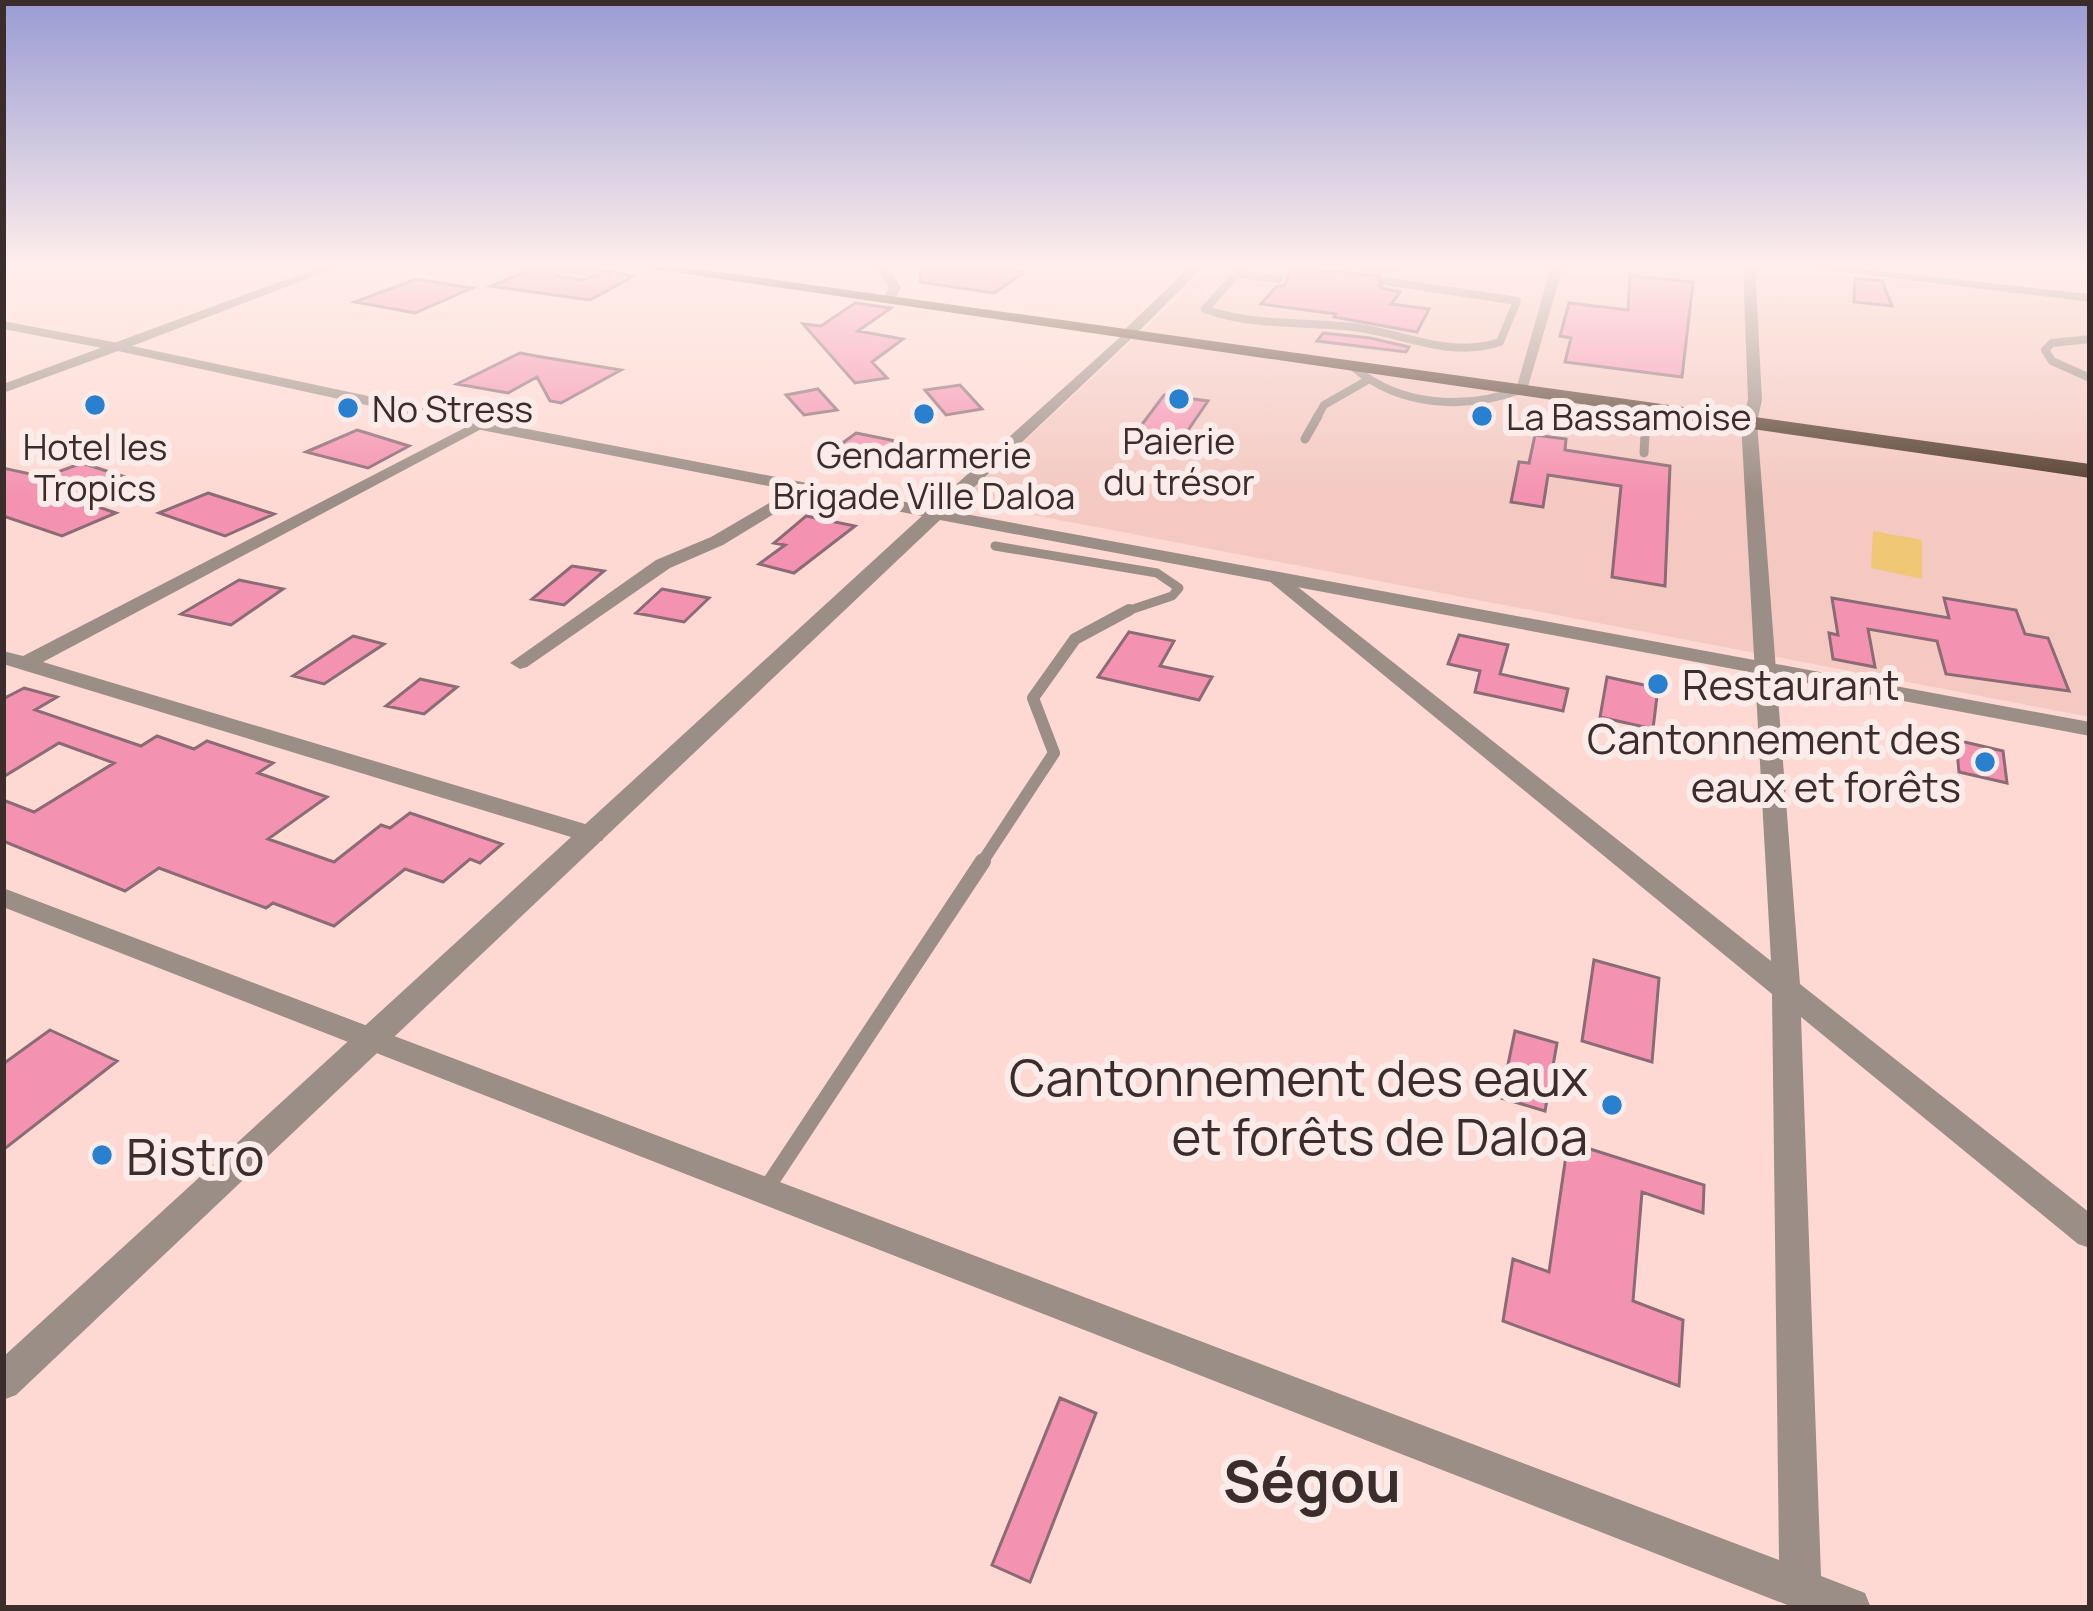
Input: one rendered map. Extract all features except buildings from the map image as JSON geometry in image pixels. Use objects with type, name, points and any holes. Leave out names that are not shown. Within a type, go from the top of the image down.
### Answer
[{"type":"highway","points":[[1170,342],[1360,374],[1520,390],[2090,471]]},
{"type":"street","points":[[92,342],[481,425],[1277,580],[1768,666],[2090,729]]},
{"type":"street","points":[[3,388],[131,342]]},
{"type":"street","points":[[3,1382],[1119,342]]},
{"type":"street","points":[[1520,390],[1534,342]]},
{"type":"street","points":[[1752,342],[1755,400],[1749,422],[1786,986],[1800,1589]]},
{"type":"street","points":[[14,661],[481,425]]},
{"type":"street","points":[[520,663],[662,564],[717,541],[807,486]]},
{"type":"street","points":[[1277,580],[2090,1234]]},
{"type":"street","points":[[14,661],[593,835]]},
{"type":"street","points":[[3,897],[1850,1608]]},
{"type":"lane","points":[[1421,342],[1472,348],[1499,342]]},
{"type":"lane","points":[[2060,342],[2045,350],[2052,361],[2090,378]]},
{"type":"lane","points":[[1305,439],[1324,405],[1360,374]]},
{"type":"lane","points":[[1644,453],[1647,408]]},
{"type":"lane","points":[[766,1189],[1054,753],[1033,698],[1055,657],[1093,621],[1172,596],[1179,588],[1157,573],[995,546]]},
{"type":"shaded area","points":[[1130,342],[2090,342],[2090,717],[960,501]]},
{"type":"shaded area","points":[[1873,531],[1922,540],[1922,579],[1871,568]]},
{"type":"place","name":"Paierie du trésor","points":[[1179,399]]},
{"type":"place","name":"Hotel les Tropics","points":[[95,405]]},
{"type":"place","name":"No Stress","points":[[348,408]]},
{"type":"place","name":"Gendarmerie Brigade Ville Daloa","points":[[924,414]]},
{"type":"place","name":"La Bassamoise","points":[[1482,416]]},
{"type":"place","name":"Restaurant","points":[[1658,684]]},
{"type":"place","name":"Cantonnement des eaux et forêts","points":[[1985,762]]},
{"type":"place","name":"Cantonnement des eaux et forêts de Daloa","points":[[1612,1105]]},
{"type":"place","name":"Bistro","points":[[102,1155]]},
{"type":"district","name":"Ségou","points":[[1312,1480]]}]
